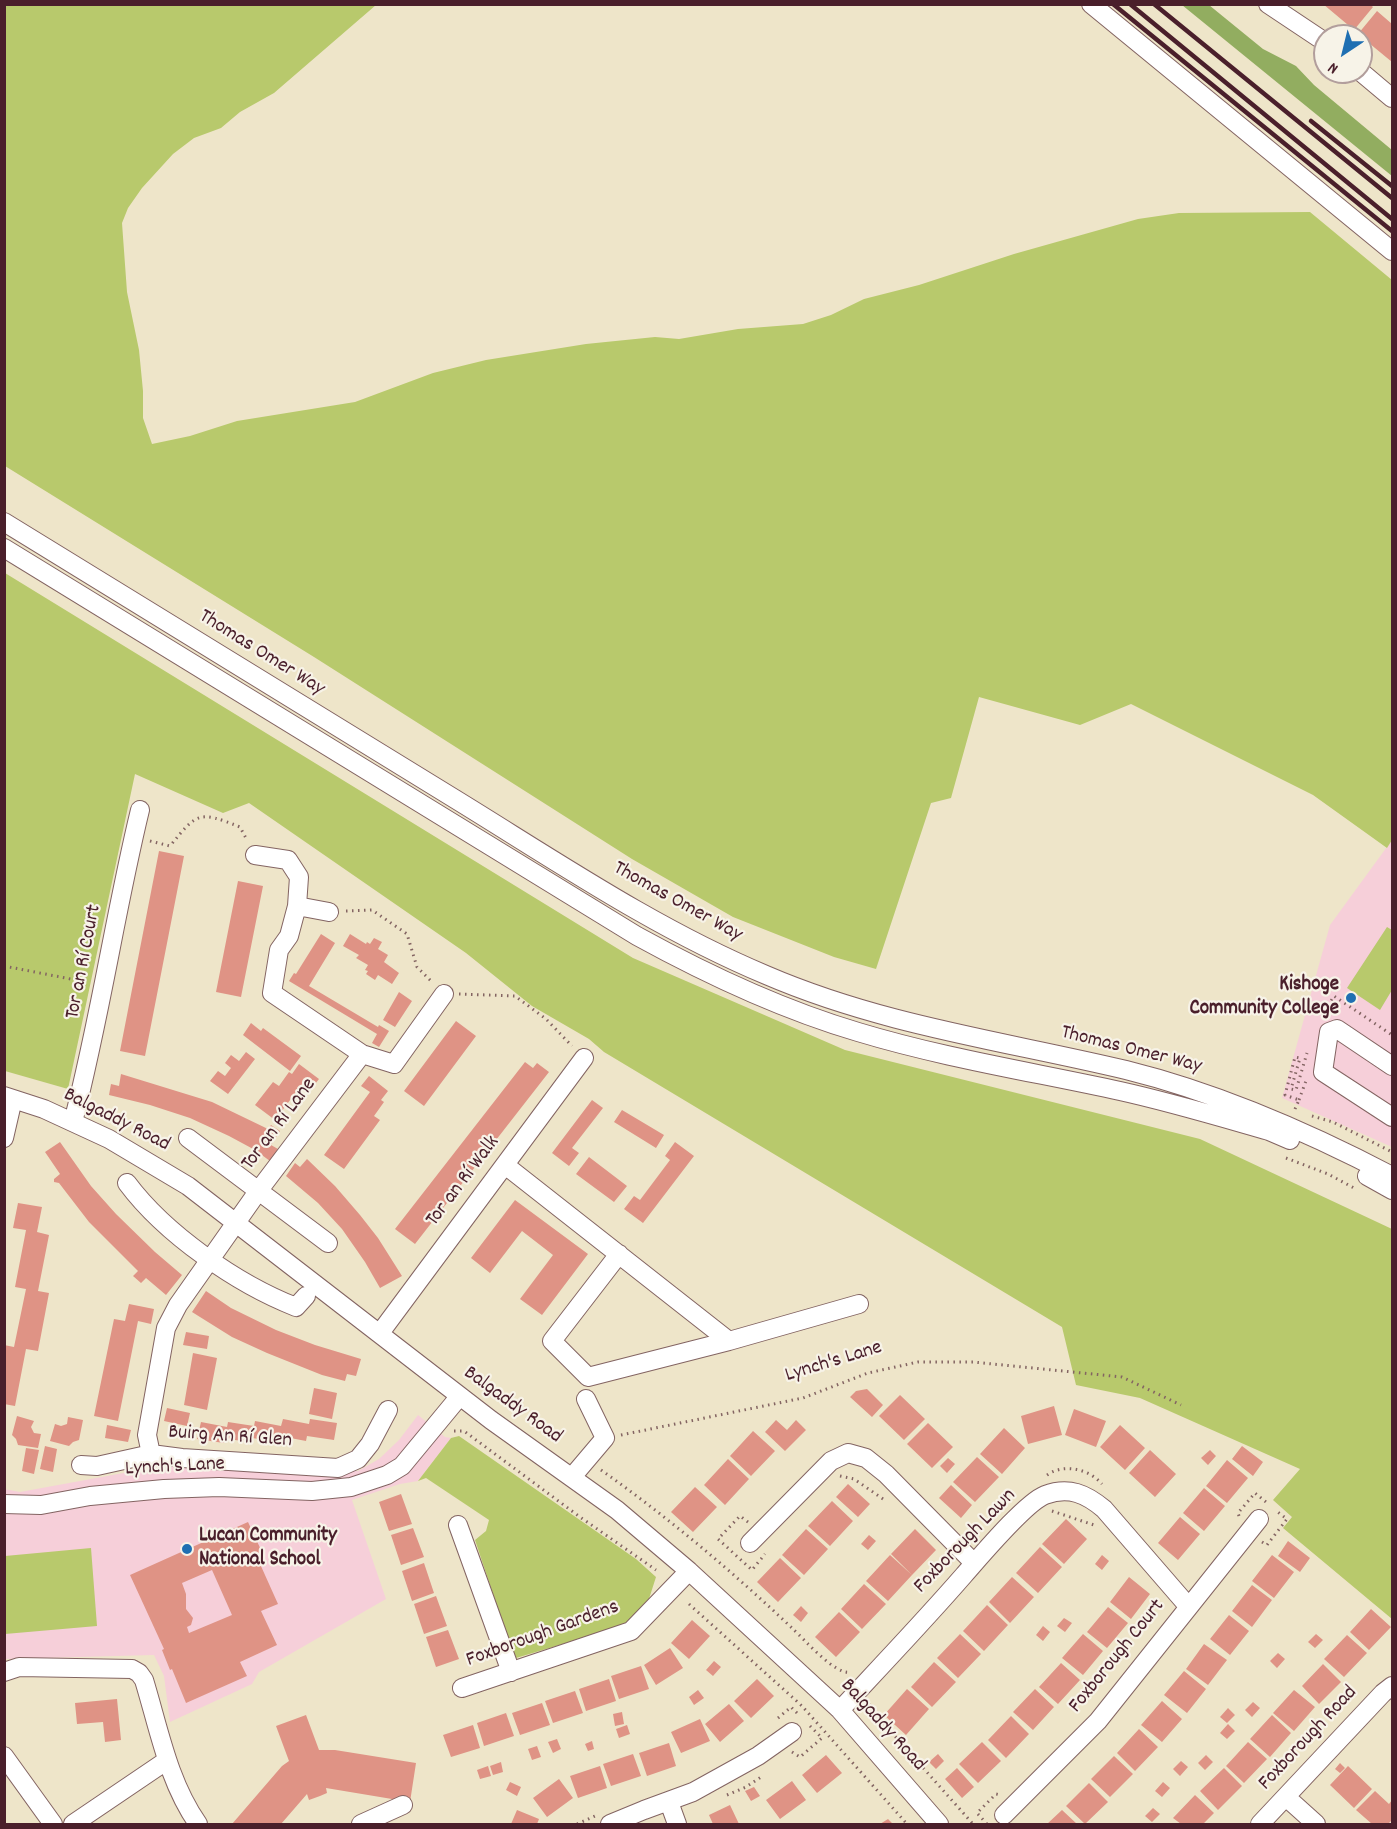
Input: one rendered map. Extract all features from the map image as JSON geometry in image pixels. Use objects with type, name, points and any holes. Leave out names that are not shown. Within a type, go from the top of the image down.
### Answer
[{"type":"street","points":[[1090,4],[1392,251]]},
{"type":"street","points":[[1268,4],[1313,34]]},
{"type":"street","points":[[1373,82],[1392,98]]},
{"type":"street","name":"Thomas Omer Way","points":[[4,522],[557,861],[657,921],[718,954],[814,994],[864,1011],[921,1026],[1129,1071],[1198,1091],[1302,1131],[1392,1176]]},
{"type":"street","name":"Thomas Omer Way","points":[[4,548],[637,936],[708,973],[797,1012],[858,1032],[915,1048],[1123,1092],[1269,1131],[1342,1163],[1392,1190]]},
{"type":"street","name":"Tor an Rí Court","points":[[74,1122],[140,810]]},
{"type":"street","points":[[255,855],[288,860],[299,877],[297,906],[288,936],[279,950],[272,993],[362,1054],[394,1064],[444,994]]},
{"type":"street","points":[[297,906],[329,912]]},
{"type":"street","points":[[1392,1066],[1337,1029],[1329,1032],[1323,1072],[1392,1118]]},
{"type":"street","name":"Tor an Rí Lane","points":[[237,1224],[259,1190],[362,1054]]},
{"type":"street","name":"Tor an Rí Walk","points":[[380,1333],[584,1058]]},
{"type":"street","points":[[4,1138],[9,1097]]},
{"type":"street","name":"Balgaddy Road","points":[[9,1097],[109,1138],[162,1169],[380,1333],[459,1397],[617,1510],[689,1571],[840,1710],[939,1824]]},
{"type":"street","points":[[188,1138],[328,1243]]},
{"type":"street","points":[[505,1164],[729,1341]]},
{"type":"street","points":[[127,1183],[142,1202],[209,1261],[276,1299],[296,1307],[306,1296]]},
{"type":"street","name":"Buirg An Rí Glen","points":[[237,1224],[178,1305],[166,1328],[147,1435],[151,1454],[338,1468],[358,1459],[370,1444],[388,1410]]},
{"type":"street","points":[[618,1254],[552,1341],[588,1377],[729,1341],[859,1304]]},
{"type":"street","name":"Lynch's Lane","points":[[4,1504],[41,1505],[90,1496],[164,1489],[219,1487],[312,1491],[351,1487],[387,1475],[402,1466],[459,1397]]},
{"type":"street","points":[[572,1477],[605,1438],[586,1399]]},
{"type":"street","points":[[750,1543],[831,1461],[848,1453],[866,1458],[886,1474],[974,1563]]},
{"type":"street","points":[[81,1465],[97,1466],[151,1454]]},
{"type":"street","name":"Foxborough Lawn","points":[[840,1710],[974,1563],[1031,1504],[1046,1495],[1068,1492],[1088,1495],[1104,1509],[1188,1606]]},
{"type":"street","name":"Foxborough Court","points":[[1004,1815],[1098,1721],[1259,1519]]},
{"type":"street","points":[[458,1525],[511,1672]]},
{"type":"street","name":"Foxborough Gardens","points":[[462,1688],[631,1631],[689,1571]]},
{"type":"street","points":[[4,1672],[18,1667],[132,1669],[139,1672],[144,1680],[166,1761],[183,1804],[198,1824]]},
{"type":"street","name":"Foxborough Road","points":[[1260,1824],[1392,1686]]},
{"type":"street","points":[[610,1824],[693,1792],[758,1756],[792,1732]]},
{"type":"street","points":[[4,1756],[53,1824]]},
{"type":"street","points":[[73,1824],[166,1761]]},
{"type":"street","points":[[1286,1797],[1316,1824]]},
{"type":"street","points":[[669,1802],[677,1824]]},
{"type":"street","points":[[361,1824],[403,1805]]},
{"type":"path","points":[[133,838],[170,846],[193,819],[200,816],[240,827],[255,855]]},
{"type":"path","points":[[329,912],[372,910],[407,934],[417,967],[444,994],[514,996],[546,1019],[584,1058]]},
{"type":"path","points":[[4,966],[96,985]]},
{"type":"path","points":[[1299,1100],[1307,1076]]},
{"type":"path","points":[[1287,1106],[1303,1112]]},
{"type":"path","points":[[1310,1115],[1333,1122],[1392,1152]]},
{"type":"path","name":"Lynch's Lane","points":[[605,1438],[803,1398],[868,1373],[918,1362],[973,1362],[1122,1377],[1181,1405]]},
{"type":"path","points":[[464,1431],[580,1518],[656,1570]]},
{"type":"path","points":[[1047,1510],[1098,1526]]},
{"type":"path","points":[[689,1604],[802,1706],[907,1824]]},
{"type":"path","points":[[874,1698],[870,1706],[877,1716],[973,1824]]},
{"type":"path","points":[[987,1824],[977,1813],[996,1794],[1003,1796]]},
{"type":"shaded area","name":"Kishoge Community College","points":[[1392,840],[1392,1147],[1282,1098],[1330,925]]},
{"type":"shaded area","name":"Lucan Community National School","points":[[418,1415],[445,1437],[451,1438],[418,1481],[400,1484],[352,1500],[386,1599],[259,1672],[252,1684],[170,1722],[164,1676],[154,1655],[5,1659],[4,1489],[20,1492],[140,1470],[188,1465],[358,1471],[379,1459],[399,1440]]},
{"type":"green space","points":[[4,5],[376,5],[274,93],[240,112],[221,128],[194,138],[173,154],[142,188],[128,208],[122,223],[127,292],[139,350],[143,418],[152,444],[190,436],[237,421],[355,402],[433,373],[486,360],[586,344],[655,337],[679,339],[738,329],[803,324],[831,315],[864,299],[919,285],[1014,254],[1138,219],[1179,213],[1310,212],[1392,280],[1392,840],[1387,848],[1313,795],[1131,704],[1080,725],[979,697],[951,798],[931,803],[876,969],[834,957],[733,917],[632,859],[314,657],[5,466]]},
{"type":"green space","points":[[1182,5],[1209,5],[1263,49],[1296,66],[1314,85],[1392,150],[1392,176]]},
{"type":"green space","points":[[5,573],[633,958],[845,1050],[1200,1139],[1392,1229],[1392,1619],[1283,1528],[1292,1517],[1273,1500],[1300,1469],[1140,1398],[1076,1385],[1062,1327],[604,1052],[589,1039],[532,1006],[466,953],[249,803],[223,813],[135,774],[68,1089],[5,1071]]},
{"type":"green space","points":[[1387,927],[1392,930],[1392,990],[1380,1010],[1347,988]]},
{"type":"green space","points":[[459,1436],[636,1559],[656,1577],[648,1602],[626,1625],[516,1658],[475,1540],[486,1531],[489,1520],[426,1478],[418,1481],[451,1438]]},
{"type":"green space","points":[[91,1548],[97,1626],[5,1634],[5,1556]]},
{"type":"building","points":[[1323,4],[1370,4],[1373,7],[1359,24],[1347,24]]},
{"type":"building","points":[[1377,11],[1392,24],[1392,62],[1373,46],[1373,24],[1366,24]]},
{"type":"building","points":[[159,851],[184,856],[145,1056],[120,1051]]},
{"type":"building","points":[[238,881],[263,886],[241,997],[216,992]]},
{"type":"building","points":[[321,934],[335,943],[309,986],[378,1027],[379,1025],[389,1031],[379,1047],[372,1043],[377,1034],[289,981],[294,973],[296,974]]},
{"type":"building","points":[[350,934],[366,944],[367,942],[370,944],[374,938],[382,942],[378,949],[388,955],[384,962],[399,973],[392,984],[378,975],[375,980],[366,974],[368,971],[365,970],[368,965],[356,958],[359,955],[343,946]]},
{"type":"building","points":[[399,992],[412,1001],[395,1027],[383,1020]]},
{"type":"building","points":[[456,1021],[476,1036],[424,1106],[404,1091]]},
{"type":"building","points":[[251,1023],[261,1031],[263,1028],[301,1056],[290,1071],[243,1035]]},
{"type":"building","points":[[246,1052],[255,1059],[228,1094],[210,1081],[218,1071],[225,1076],[231,1068],[225,1063],[231,1055],[239,1061]]},
{"type":"building","points":[[525,1062],[533,1068],[537,1063],[549,1072],[415,1244],[395,1229]]},
{"type":"building","points":[[299,1064],[319,1079],[311,1089],[303,1083],[275,1120],[255,1105],[273,1082],[279,1086],[289,1072],[292,1074]]},
{"type":"building","points":[[121,1074],[212,1102],[268,1129],[271,1125],[280,1131],[271,1145],[278,1149],[270,1161],[229,1136],[190,1118],[109,1095],[111,1084],[119,1086]]},
{"type":"building","points":[[369,1076],[388,1091],[381,1100],[384,1102],[374,1116],[380,1120],[344,1169],[324,1155],[370,1092],[361,1086]]},
{"type":"building","points":[[592,1100],[603,1108],[572,1148],[579,1153],[569,1166],[552,1153]]},
{"type":"building","points":[[622,1110],[664,1135],[656,1148],[614,1122]]},
{"type":"building","points":[[60,1142],[91,1186],[116,1214],[182,1275],[166,1295],[146,1278],[141,1283],[133,1276],[138,1271],[89,1222],[59,1183],[54,1182],[60,1174],[45,1152]]},
{"type":"building","points":[[675,1142],[694,1156],[643,1223],[624,1209],[634,1196],[640,1200],[670,1160],[665,1156]]},
{"type":"building","points":[[589,1157],[627,1186],[614,1202],[576,1174]]},
{"type":"building","points":[[307,1159],[360,1215],[402,1276],[380,1288],[342,1229],[318,1203],[286,1176],[295,1163],[300,1167]]},
{"type":"building","points":[[515,1200],[588,1254],[542,1315],[520,1299],[553,1255],[522,1231],[490,1273],[471,1258]]},
{"type":"building","points":[[18,1203],[42,1207],[37,1232],[49,1235],[38,1291],[49,1293],[38,1351],[26,1349],[15,1406],[4,1404],[4,1345],[14,1347],[26,1289],[15,1287],[26,1230],[13,1228]]},
{"type":"building","points":[[206,1291],[231,1308],[276,1330],[361,1359],[356,1376],[347,1374],[345,1381],[322,1375],[232,1337],[192,1312]]},
{"type":"building","points":[[129,1304],[154,1309],[151,1324],[138,1321],[118,1421],[94,1416],[114,1319],[125,1321]]},
{"type":"building","points":[[186,1332],[209,1336],[207,1349],[183,1345]]},
{"type":"building","points":[[193,1353],[217,1358],[207,1410],[184,1405]]},
{"type":"building","points":[[314,1388],[337,1393],[332,1419],[309,1414]]},
{"type":"building","points":[[867,1389],[883,1405],[872,1417],[850,1397],[856,1391]]},
{"type":"building","points":[[900,1395],[925,1419],[904,1440],[879,1416]]},
{"type":"building","points":[[1054,1406],[1062,1435],[1028,1444],[1021,1416]]},
{"type":"building","points":[[167,1408],[190,1413],[187,1426],[164,1421]]},
{"type":"building","points":[[1074,1409],[1106,1421],[1096,1447],[1065,1435]]},
{"type":"building","points":[[17,1416],[34,1421],[31,1427],[34,1433],[41,1434],[38,1448],[18,1445],[12,1435]]},
{"type":"building","points":[[68,1417],[83,1420],[79,1440],[69,1446],[50,1441],[55,1424],[61,1426],[67,1424]]},
{"type":"building","points":[[283,1419],[309,1424],[310,1419],[337,1423],[334,1440],[307,1436],[306,1441],[280,1436],[279,1442],[252,1438],[251,1443],[225,1438],[224,1443],[197,1439],[201,1422],[227,1427],[228,1422],[254,1426],[255,1421],[281,1426]]},
{"type":"building","points":[[776,1420],[787,1430],[796,1420],[806,1430],[785,1451],[765,1432]]},
{"type":"building","points":[[928,1423],[953,1447],[932,1468],[907,1444]]},
{"type":"building","points":[[107,1425],[131,1430],[128,1442],[105,1438]]},
{"type":"building","points":[[1120,1425],[1145,1448],[1125,1470],[1100,1447]]},
{"type":"building","points":[[1004,1428],[1025,1448],[1002,1474],[980,1454]]},
{"type":"building","points":[[753,1431],[775,1451],[751,1476],[730,1456]]},
{"type":"building","points":[[45,1446],[57,1449],[53,1472],[40,1469]]},
{"type":"building","points":[[1242,1446],[1263,1462],[1253,1476],[1232,1459]]},
{"type":"building","points":[[26,1448],[39,1450],[34,1474],[22,1471]]},
{"type":"building","points":[[1150,1450],[1176,1474],[1155,1497],[1129,1473]]},
{"type":"building","points":[[1210,1450],[1216,1456],[1208,1465],[1201,1458]]},
{"type":"building","points":[[977,1457],[999,1477],[975,1502],[953,1482]]},
{"type":"building","points":[[948,1458],[955,1464],[947,1473],[940,1466]]},
{"type":"building","points":[[728,1459],[749,1479],[725,1505],[704,1485]]},
{"type":"building","points":[[1227,1460],[1248,1478],[1227,1503],[1206,1486]]},
{"type":"building","points":[[848,1484],[870,1504],[858,1517],[836,1497]]},
{"type":"building","points":[[951,1485],[972,1505],[961,1518],[939,1498]]},
{"type":"building","points":[[695,1487],[717,1507],[693,1532],[671,1512]]},
{"type":"building","points":[[1204,1488],[1225,1506],[1204,1531],[1183,1513]]},
{"type":"building","points":[[401,1494],[412,1524],[389,1531],[379,1502]]},
{"type":"building","points":[[832,1501],[853,1521],[830,1546],[808,1526]]},
{"type":"building","points":[[1180,1517],[1200,1534],[1178,1560],[1158,1543]]},
{"type":"building","points":[[1066,1519],[1087,1539],[1064,1564],[1042,1544]]},
{"type":"building","name":"Lucan Community National School","points":[[248,1522],[262,1552],[256,1555],[278,1604],[261,1611],[277,1645],[240,1662],[247,1676],[186,1703],[130,1575]],"holes":[[[212,1570],[232,1615],[189,1633],[187,1627],[191,1625],[193,1618],[186,1609],[186,1594],[182,1583]]]},
{"type":"building","points":[[413,1528],[424,1557],[401,1565],[391,1535]]},
{"type":"building","points":[[806,1529],[828,1549],[804,1575],[782,1555]]},
{"type":"building","points":[[915,1529],[936,1550],[912,1575],[891,1554]]},
{"type":"building","points":[[869,1535],[876,1541],[868,1550],[861,1544]]},
{"type":"building","points":[[1288,1541],[1310,1558],[1300,1572],[1278,1556]]},
{"type":"building","points":[[1040,1547],[1062,1567],[1038,1593],[1016,1573]]},
{"type":"building","points":[[890,1555],[912,1575],[888,1601],[866,1581]]},
{"type":"building","points":[[1102,1555],[1109,1561],[1102,1570],[1095,1564]]},
{"type":"building","points":[[1272,1555],[1294,1572],[1274,1598],[1252,1581]]},
{"type":"building","points":[[780,1558],[801,1578],[778,1602],[757,1582]]},
{"type":"building","points":[[424,1563],[434,1593],[412,1601],[402,1571]]},
{"type":"building","points":[[1012,1577],[1034,1597],[1010,1623],[989,1602]]},
{"type":"building","points":[[1129,1577],[1150,1594],[1131,1619],[1110,1602]]},
{"type":"building","points":[[864,1584],[886,1604],[862,1629],[841,1609]]},
{"type":"building","points":[[1252,1585],[1272,1600],[1252,1627],[1232,1611]]},
{"type":"building","points":[[436,1596],[447,1626],[424,1634],[414,1604]]},
{"type":"building","points":[[987,1605],[1008,1625],[984,1651],[963,1631]]},
{"type":"building","points":[[801,1606],[808,1613],[801,1622],[793,1615]]},
{"type":"building","points":[[1108,1607],[1128,1623],[1107,1648],[1087,1632]]},
{"type":"building","points":[[1371,1609],[1391,1627],[1369,1650],[1350,1632]]},
{"type":"building","points":[[839,1612],[860,1632],[836,1657],[815,1637]]},
{"type":"building","points":[[1229,1615],[1249,1631],[1230,1655],[1210,1639]]},
{"type":"building","points":[[1064,1618],[1072,1623],[1065,1632],[1057,1626]]},
{"type":"building","points":[[692,1620],[710,1636],[689,1659],[671,1643]]},
{"type":"building","points":[[1043,1626],[1050,1632],[1043,1641],[1036,1635]]},
{"type":"building","points":[[448,1630],[459,1659],[436,1667],[426,1637]]},
{"type":"building","points":[[960,1634],[981,1654],[958,1678],[937,1658]]},
{"type":"building","points":[[1083,1634],[1103,1651],[1083,1675],[1062,1658]]},
{"type":"building","points":[[1316,1634],[1323,1640],[1315,1648],[1308,1642]]},
{"type":"building","points":[[1347,1635],[1367,1653],[1344,1677],[1324,1659]]},
{"type":"building","points":[[1204,1644],[1227,1660],[1208,1685],[1186,1669]]},
{"type":"building","points":[[670,1648],[683,1668],[656,1685],[644,1665]]},
{"type":"building","points":[[1278,1653],[1285,1659],[1277,1668],[1270,1661]]},
{"type":"building","points":[[714,1661],[721,1667],[713,1676],[706,1670]]},
{"type":"building","points":[[934,1662],[956,1682],[932,1707],[911,1687]]},
{"type":"building","points":[[1061,1663],[1080,1680],[1058,1704],[1039,1687]]},
{"type":"building","points":[[1323,1664],[1341,1682],[1319,1704],[1302,1686]]},
{"type":"building","points":[[641,1666],[649,1689],[619,1699],[611,1676]]},
{"type":"building","points":[[1184,1671],[1206,1689],[1187,1713],[1164,1695]]},
{"type":"building","points":[[609,1679],[616,1701],[586,1711],[579,1689]]},
{"type":"building","points":[[757,1679],[774,1696],[751,1718],[734,1701]]},
{"type":"building","points":[[907,1689],[929,1709],[906,1735],[884,1715]]},
{"type":"building","points":[[1035,1689],[1054,1707],[1033,1730],[1013,1712]]},
{"type":"building","points":[[698,1690],[704,1698],[694,1705],[689,1697]]},
{"type":"building","points":[[1294,1690],[1315,1707],[1294,1731],[1273,1713]]},
{"type":"building","points":[[575,1691],[583,1713],[553,1723],[545,1701]]},
{"type":"building","points":[[117,1699],[121,1740],[105,1742],[103,1722],[77,1724],[75,1703]]},
{"type":"building","points":[[1162,1701],[1182,1719],[1162,1742],[1141,1725]]},
{"type":"building","points":[[1253,1702],[1260,1708],[1252,1717],[1245,1710]]},
{"type":"building","points":[[542,1703],[550,1725],[520,1735],[512,1713]]},
{"type":"building","points":[[729,1704],[744,1721],[720,1742],[705,1724]]},
{"type":"building","points":[[1228,1708],[1235,1715],[1227,1723],[1220,1717]]},
{"type":"building","points":[[622,1712],[624,1724],[615,1726],[613,1714]]},
{"type":"building","points":[[506,1713],[514,1736],[484,1746],[477,1723]]},
{"type":"building","points":[[306,1715],[319,1750],[335,1750],[416,1763],[410,1802],[326,1788],[327,1793],[309,1800],[307,1794],[281,1824],[232,1824],[282,1766],[289,1761],[276,1726]]},
{"type":"building","points":[[1272,1715],[1291,1733],[1270,1757],[1250,1739]]},
{"type":"building","points":[[1011,1716],[1029,1734],[1006,1758],[988,1740]]},
{"type":"building","points":[[700,1719],[710,1741],[681,1753],[671,1732]]},
{"type":"building","points":[[1228,1724],[1235,1731],[1227,1739],[1220,1733]]},
{"type":"building","points":[[473,1725],[480,1748],[451,1757],[443,1735]]},
{"type":"building","points":[[627,1725],[630,1734],[619,1738],[616,1729]]},
{"type":"building","points":[[1139,1729],[1158,1747],[1135,1771],[1117,1753]]},
{"type":"building","points":[[557,1739],[561,1749],[553,1753],[548,1742]]},
{"type":"building","points":[[592,1741],[594,1749],[588,1751],[585,1744]]},
{"type":"building","points":[[982,1742],[1001,1761],[978,1783],[959,1764]]},
{"type":"building","points":[[1248,1742],[1267,1759],[1244,1783],[1226,1766]]},
{"type":"building","points":[[669,1743],[676,1766],[647,1776],[639,1753]]},
{"type":"building","points":[[537,1746],[541,1757],[532,1760],[528,1749]]},
{"type":"building","points":[[633,1754],[641,1776],[611,1786],[603,1764]]},
{"type":"building","points":[[938,1754],[944,1761],[936,1769],[929,1762]]},
{"type":"building","points":[[826,1755],[842,1773],[817,1793],[802,1775]]},
{"type":"building","points":[[1206,1755],[1213,1762],[1205,1770],[1198,1763]]},
{"type":"building","points":[[1114,1756],[1133,1774],[1110,1797],[1091,1779]]},
{"type":"building","points":[[1181,1761],[1188,1767],[1180,1776],[1173,1769]]},
{"type":"building","points":[[501,1762],[503,1772],[493,1775],[490,1766]]},
{"type":"building","points":[[1340,1763],[1345,1768],[1340,1773],[1335,1769]]},
{"type":"building","points":[[488,1766],[491,1776],[480,1779],[477,1770]]},
{"type":"building","points":[[600,1766],[607,1788],[578,1798],[570,1776]]},
{"type":"building","points":[[1348,1766],[1372,1789],[1354,1808],[1330,1785]]},
{"type":"building","points":[[957,1768],[974,1787],[962,1798],[945,1779]]},
{"type":"building","points":[[1224,1768],[1242,1786],[1218,1810],[1200,1791]]},
{"type":"building","points":[[559,1779],[573,1798],[547,1817],[533,1798]]},
{"type":"building","points":[[792,1781],[806,1800],[780,1819],[766,1800]]},
{"type":"building","points":[[510,1782],[521,1787],[517,1796],[506,1790]]},
{"type":"building","points":[[1163,1782],[1170,1788],[1162,1797],[1155,1791]]},
{"type":"building","points":[[1089,1783],[1108,1802],[1085,1824],[1066,1806]]},
{"type":"building","points":[[754,1787],[760,1796],[751,1801],[745,1791]]},
{"type":"building","points":[[1375,1791],[1389,1804],[1392,1800],[1392,1820],[1388,1824],[1372,1824],[1356,1810]]},
{"type":"building","points":[[1195,1795],[1214,1813],[1203,1824],[1181,1824],[1173,1818]]},
{"type":"building","points":[[730,1805],[739,1824],[713,1824],[709,1815]]},
{"type":"building","points":[[1153,1808],[1160,1814],[1152,1822],[1145,1816]]},
{"type":"building","points":[[517,1810],[539,1819],[537,1824],[511,1824]]},
{"type":"building","points":[[1062,1810],[1077,1824],[1047,1824]]},
{"type":"building","points":[[888,1819],[893,1824],[880,1824]]},
{"type":"railway","points":[[1113,4],[1392,231]]},
{"type":"railway","points":[[1130,4],[1392,219]]},
{"type":"railway","points":[[1154,4],[1392,198]]},
{"type":"railway","points":[[1311,121],[1392,186]]},
{"type":"place","name":"Kishoge Community College","points":[[1351,998]]},
{"type":"place","name":"Lucan Community National School","points":[[187,1549]]}]
